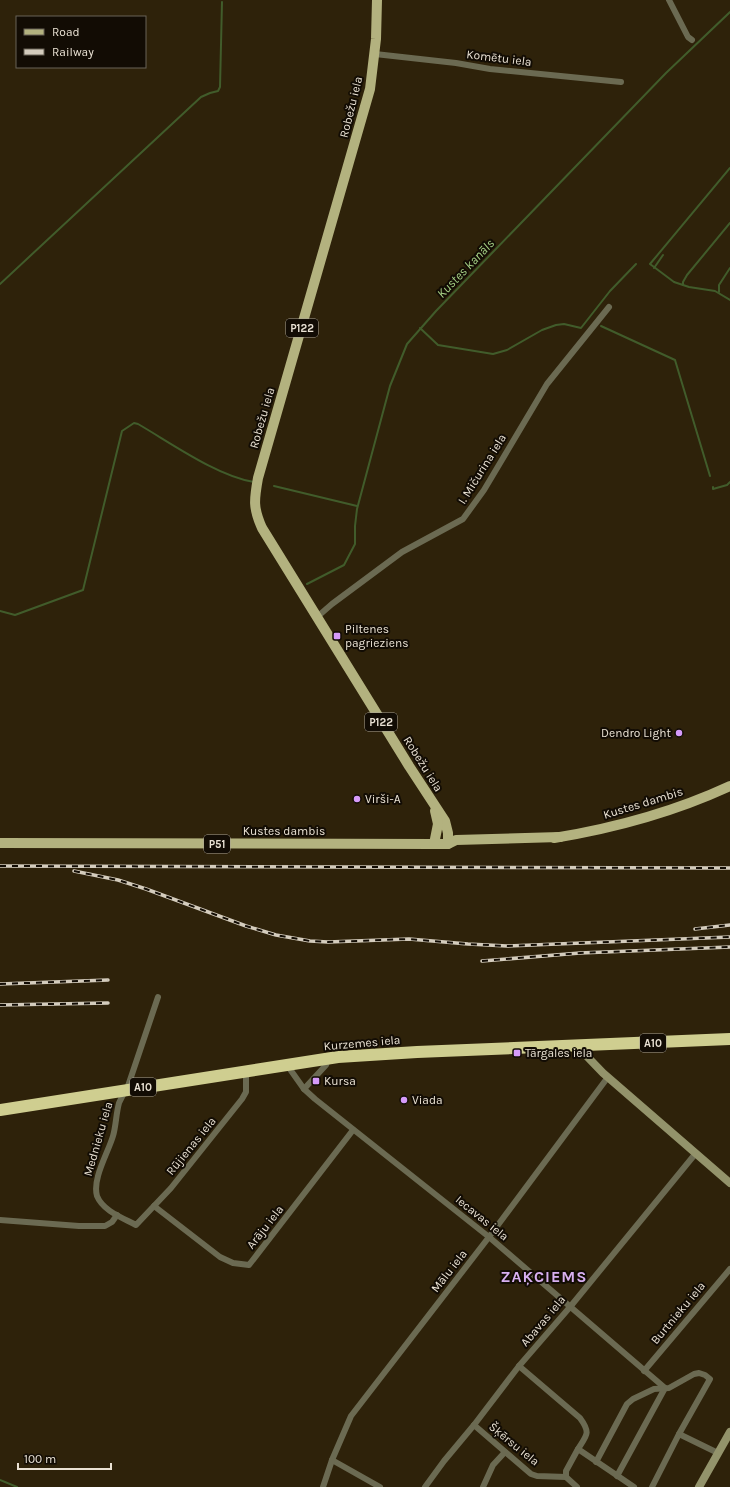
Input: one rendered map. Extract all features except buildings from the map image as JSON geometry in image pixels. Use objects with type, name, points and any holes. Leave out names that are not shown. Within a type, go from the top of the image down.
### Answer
[{"type":"highway","name":"Kurzemes iela","points":[[0,1110],[127,1089],[328,1059],[417,1052],[730,1039]]},
{"type":"main road","name":"Robežu iela","points":[[377,0],[375,54],[365,111],[258,478],[254,500],[256,514],[262,528],[433,805],[441,813],[448,833],[448,844]]},
{"type":"main road","name":"Kustes dambis","points":[[0,843],[448,844],[456,840],[560,837],[634,821],[692,802],[730,786]]},
{"type":"main road","name":"Robežu iela","points":[[433,805],[438,824],[434,844]]},
{"type":"street","points":[[669,0],[688,37],[692,40]]},
{"type":"street","name":"Komētu iela","points":[[375,54],[456,63],[490,69],[620,82]]},
{"type":"street","name":"I. Mičurina iela","points":[[317,617],[332,604],[402,552],[463,519],[484,490],[547,384],[609,306]]},
{"type":"street","name":"Mednieku iela","points":[[136,1225],[104,1206],[96,1191],[98,1176],[113,1136],[119,1102],[127,1089],[158,997]]},
{"type":"street","points":[[577,1046],[608,1077],[730,1183]]},
{"type":"street","points":[[304,1089],[326,1065],[328,1059]]},
{"type":"street","name":"Iecavas iela","points":[[287,1065],[304,1089],[353,1130],[489,1237],[665,1388]]},
{"type":"street","name":"Rūjienas iela","points":[[136,1225],[171,1188],[242,1099],[246,1092],[246,1072]]},
{"type":"street","name":"Mālu iela","points":[[323,1487],[332,1460],[351,1416],[489,1237],[608,1077]]},
{"type":"street","name":"Arāju iela","points":[[154,1206],[220,1257],[233,1263],[249,1265],[353,1130]]},
{"type":"street","name":"Abavas iela","points":[[425,1487],[519,1366],[570,1307],[696,1153]]},
{"type":"street","points":[[0,1220],[79,1226],[105,1226],[112,1222],[117,1215]]},
{"type":"street","name":"Burtnieku iela","points":[[644,1371],[730,1269]]},
{"type":"street","points":[[519,1366],[580,1418],[586,1426],[587,1435],[566,1471],[566,1477],[577,1487]]},
{"type":"street","points":[[596,1462],[627,1404],[633,1399],[654,1389],[669,1388],[694,1374],[699,1373],[705,1375],[710,1379],[679,1434],[652,1487]]},
{"type":"street","points":[[617,1476],[665,1388]]},
{"type":"street","name":"Šķērsu iela","points":[[474,1425],[531,1474],[537,1476],[566,1477]]},
{"type":"street","points":[[699,1487],[730,1432]]},
{"type":"street","points":[[679,1434],[718,1453]]},
{"type":"street","points":[[578,1449],[634,1487]]},
{"type":"street","points":[[483,1487],[493,1464],[505,1452]]},
{"type":"street","points":[[332,1460],[380,1487]]},
{"type":"waterway","points":[[0,284],[201,97],[218,91],[220,87],[222,2]]},
{"type":"waterway","name":"Kustes kanāls","points":[[307,584],[344,565],[355,544],[357,509],[390,386],[407,344],[436,311],[666,73],[730,12]]},
{"type":"waterway","points":[[730,168],[650,264],[674,282],[689,287],[715,291],[730,300]]},
{"type":"waterway","points":[[683,285],[687,275],[730,223]]},
{"type":"waterway","points":[[654,268],[663,255]]},
{"type":"waterway","points":[[420,328],[438,345],[493,354],[507,350],[542,330],[556,325],[564,324],[581,328],[610,291],[636,264]]},
{"type":"waterway","points":[[719,292],[719,285],[730,268]]},
{"type":"waterway","points":[[601,326],[675,360],[710,476]]},
{"type":"waterway","points":[[0,611],[15,615],[83,590],[122,431],[134,423],[210,466],[240,479],[254,482]]},
{"type":"waterway","points":[[713,487],[713,489],[727,485],[730,482]]},
{"type":"waterway","points":[[274,486],[357,506]]},
{"type":"waterway","points":[[0,1480],[17,1487]]},
{"type":"railway","points":[[0,866],[730,868]]},
{"type":"railway","points":[[74,871],[118,880],[246,926],[276,935],[310,941],[328,942],[409,939],[507,946],[730,937]]},
{"type":"railway","points":[[695,929],[730,925]]},
{"type":"railway","points":[[482,961],[580,953],[730,947]]},
{"type":"railway","points":[[0,984],[108,980]]},
{"type":"railway","points":[[0,1005],[108,1003]]},
{"type":"place","name":"Piltenes pagrieziens","points":[[337,636]]},
{"type":"place","name":"Dendro Light","points":[[679,733]]},
{"type":"place","name":"Virši-A","points":[[357,799]]},
{"type":"place","name":"Tārgales iela","points":[[517,1053]]},
{"type":"place","name":"Kursa","points":[[316,1081]]},
{"type":"place","name":"Viada","points":[[404,1100]]},
{"type":"district","name":"ZAĶCIEMS","points":[[544,1276]]}]
